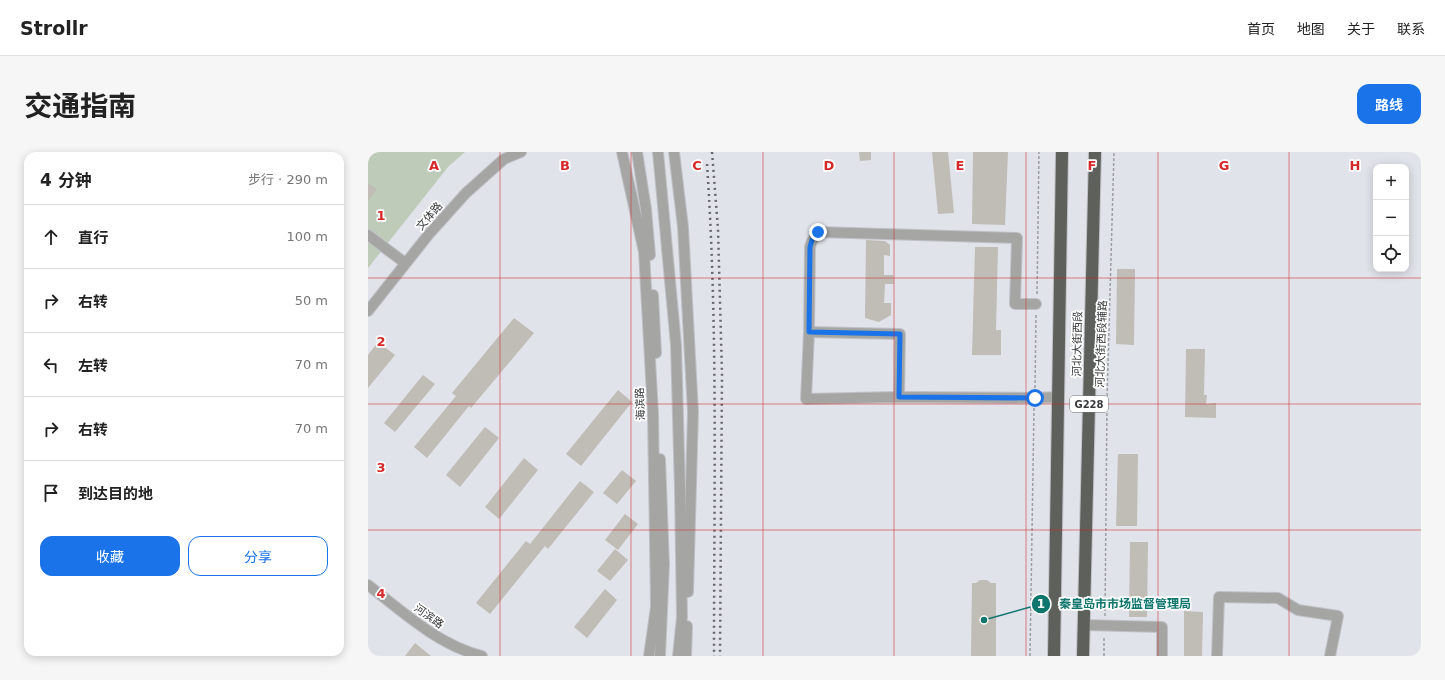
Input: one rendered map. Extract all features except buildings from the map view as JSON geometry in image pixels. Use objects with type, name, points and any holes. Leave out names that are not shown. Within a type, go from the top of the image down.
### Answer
[{"type":"highway","name":"河北大街西段","points":[[1054,656],[1062,152]]},
{"type":"highway","name":"河北大街西段","points":[[1083,656],[1094,152]]},
{"type":"street","name":"文体路","points":[[368,311],[429,234],[466,193],[504,159],[521,152]]},
{"type":"street","name":"海滨路","points":[[622,152],[644,252],[652,413],[656,607],[649,656]]},
{"type":"street","name":"海滨路","points":[[637,152],[646,209],[655,322],[664,565],[660,656]]},
{"type":"street","points":[[658,152],[676,345],[682,617],[678,656]]},
{"type":"street","points":[[674,152],[683,227],[693,412],[686,656]]},
{"type":"street","points":[[1036,304],[1015,304],[1017,238],[818,232],[812,240],[810,247],[809,332],[806,399],[899,397],[1058,397]]},
{"type":"street","points":[[368,235],[405,263]]},
{"type":"street","points":[[809,332],[900,334],[899,397]]},
{"type":"street","name":"河滨路","points":[[368,585],[422,626],[446,642],[467,652],[482,656]]},
{"type":"street","points":[[1217,656],[1219,597],[1278,598],[1298,610],[1338,616],[1330,656]]},
{"type":"street","points":[[1084,625],[1162,627],[1162,656]]},
{"type":"path","name":"河北大街西段辅路","points":[[1104,656],[1107,400],[1114,152]]},
{"type":"green space","points":[[368,152],[465,152],[448,167],[368,268]]},
{"type":"railway","points":[[712,152],[718,229],[722,374],[720,656]]},
{"type":"railway","points":[[707,164],[713,287],[714,348],[714,656]]},
{"type":"place","name":"秦皇岛市市场监督管理局","points":[[984,620]]},
{"type":"route","points":[[818,232],[812,240],[810,247],[809,332],[900,334],[899,397],[1035,398]]}]
